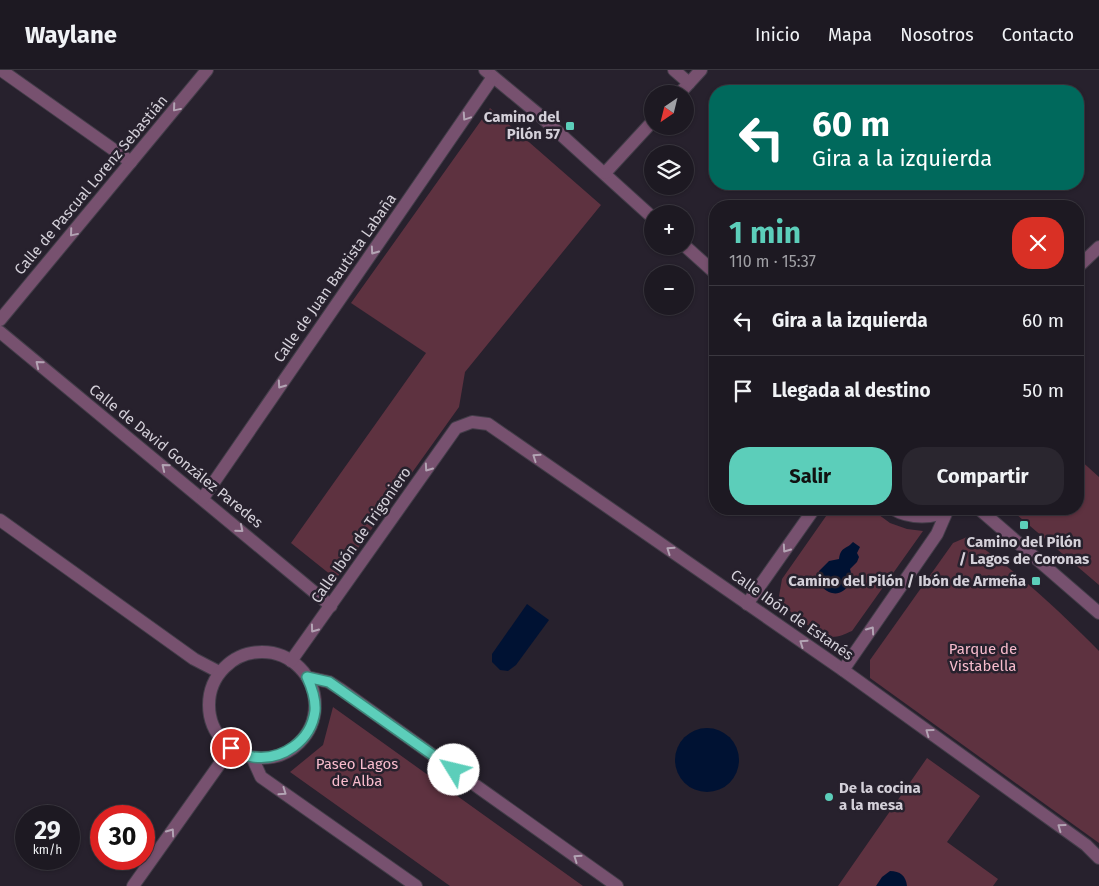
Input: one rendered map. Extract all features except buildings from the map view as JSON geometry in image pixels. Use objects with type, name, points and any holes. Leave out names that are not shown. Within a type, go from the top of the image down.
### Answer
[{"type":"street","points":[[1,70],[131,162]]},
{"type":"street","name":"Calle de Pascual Lorenz Sebastián","points":[[0,320],[207,70]]},
{"type":"street","points":[[674,70],[689,83],[701,70]]},
{"type":"street","points":[[489,73],[605,173],[644,210]]},
{"type":"street","name":"Calle de Juan Bautista Labaña","points":[[203,498],[489,73]]},
{"type":"street","points":[[605,173],[644,131]]},
{"type":"street","points":[[1084,262],[1099,247]]},
{"type":"street","points":[[694,254],[709,268]]},
{"type":"street","name":"Calle de David González Paredes","points":[[0,332],[332,606]]},
{"type":"street","name":"Calle Ibón de Estanés","points":[[456,428],[472,422],[488,424],[843,670],[1078,839],[1097,854],[1099,858]]},
{"type":"street","name":"Calle Ibón de Trigoniero","points":[[291,660],[332,606],[456,428]]},
{"type":"street","points":[[748,604],[810,515]]},
{"type":"street","points":[[910,515],[933,515]]},
{"type":"street","points":[[843,670],[937,534],[946,515]]},
{"type":"street","points":[[986,515],[1099,613]]},
{"type":"street","points":[[0,520],[194,659],[219,672]]},
{"type":"street","points":[[261,652],[277,654],[291,660],[307,677],[314,693],[315,710],[310,727],[300,742],[286,752],[270,757],[252,757],[231,748],[217,732],[209,713],[212,685],[219,672],[231,661],[245,654],[261,652]]},
{"type":"street","points":[[307,677],[329,682],[340,689],[617,886]]},
{"type":"street","points":[[133,886],[231,748]]},
{"type":"street","points":[[252,757],[260,776],[416,886]]},
{"type":"green space","points":[[490,108],[601,205],[465,372],[459,407],[336,579],[291,543],[426,353],[351,303]]},
{"type":"green space","points":[[1084,463],[1099,477],[1099,585],[1017,515],[1084,515]]},
{"type":"green space","points":[[827,515],[879,515],[890,523],[907,529],[923,531],[852,631],[840,636],[827,636],[814,630],[785,606],[779,596],[782,579]]},
{"type":"green space","name":"Parque de Vistabella","points":[[967,537],[1036,591],[1099,651],[1099,843],[870,678],[870,660],[953,543]]},
{"type":"green space","name":"Paseo Lagos de Alba","points":[[333,707],[583,886],[450,886],[290,772],[323,745]]},
{"type":"green space","points":[[927,758],[980,796],[947,842],[998,879],[993,886],[838,886]]},
{"type":"water","points":[[853,542],[860,547],[857,553],[859,557],[850,569],[851,578],[847,587],[841,592],[828,592],[819,584],[819,571],[829,561],[839,559],[842,550]]},
{"type":"water","points":[[527,604],[549,620],[516,665],[508,671],[500,670],[492,662],[492,654]]},
{"type":"water","points":[[701,728],[713,728],[730,737],[737,748],[739,760],[737,772],[730,783],[713,792],[701,792],[689,787],[680,778],[675,766],[675,754],[680,742],[689,733]]},
{"type":"water","points":[[890,871],[902,875],[907,886],[876,886],[882,877]]},
{"type":"place","name":"Camino del Pilón 57","points":[[570,126]]},
{"type":"place","name":"Camino del Pilón / Lagos de Coronas","points":[[1024,525]]},
{"type":"place","name":"Camino del Pilón / Ibón de Armeña","points":[[1036,581]]},
{"type":"place","name":"De la cocina a la mesa","points":[[829,797]]},
{"type":"route","points":[[231,748],[241,754],[252,757],[270,757],[286,752],[300,742],[310,727],[315,710],[314,693],[307,677],[329,682],[454,770]]}]
